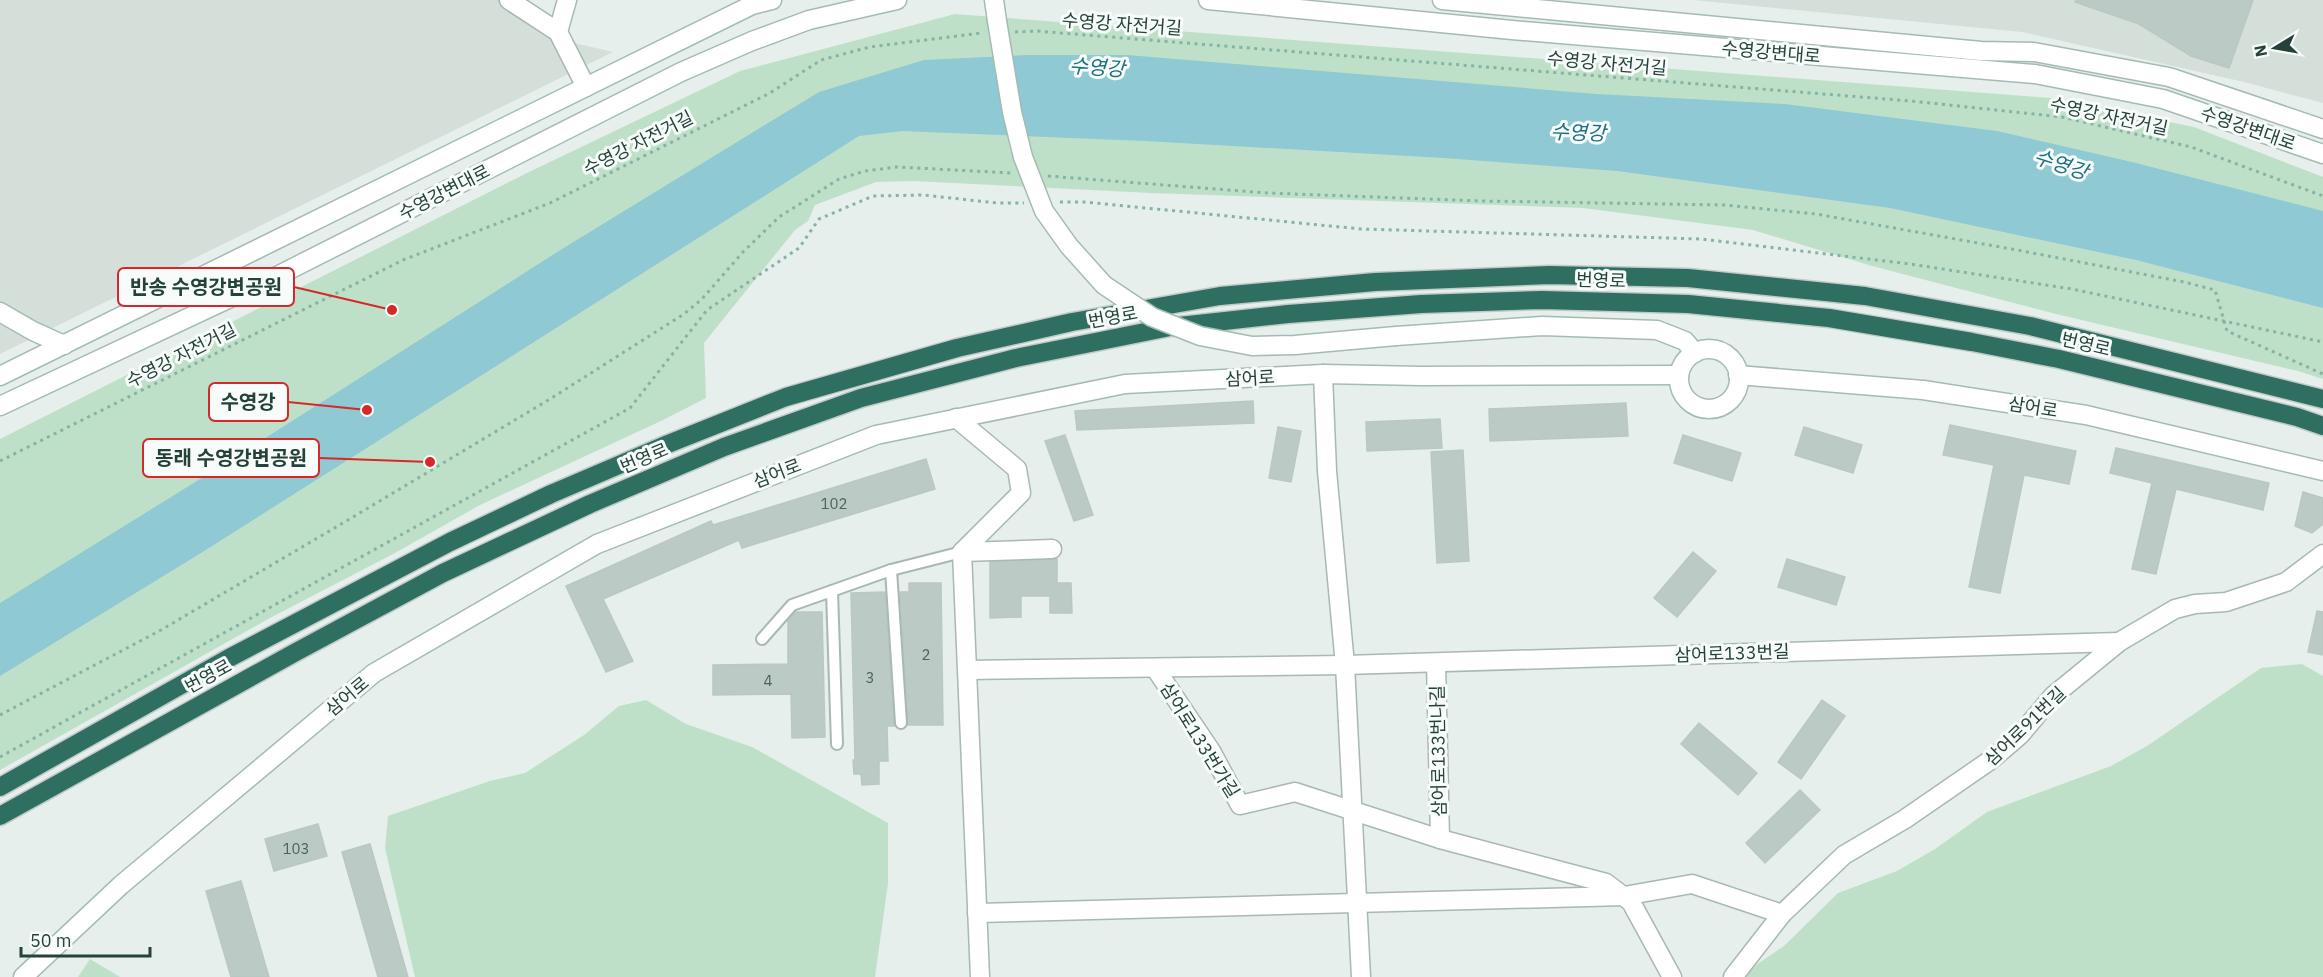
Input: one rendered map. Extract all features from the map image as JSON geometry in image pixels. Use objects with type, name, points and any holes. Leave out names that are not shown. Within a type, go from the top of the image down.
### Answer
[{"type":"highway","name":"번영로","points":[[0,787],[229,658],[450,542],[551,494],[668,444],[786,397],[957,348],[1072,322],[1220,296],[1375,282],[1550,275],[1700,279],[1865,296],[2018,324],[2315,396]]},
{"type":"highway","name":"번영로","points":[[0,816],[443,573],[590,504],[724,447],[861,398],[1016,358],[1170,327],[1288,314],[1421,304],[1542,300],[1688,304],[1829,318],[1972,342],[2059,359],[2297,417],[2323,426]]},
{"type":"main road","points":[[509,0],[558,32],[586,87]]},
{"type":"main road","points":[[558,32],[567,0]]},
{"type":"main road","name":"수영강변대로","points":[[0,376],[752,5],[772,0]]},
{"type":"main road","name":"수영강변대로","points":[[0,406],[277,276],[681,72],[752,41],[809,20],[897,0]]},
{"type":"main road","points":[[993,0],[994,27],[1012,112],[1023,157],[1044,211],[1069,246],[1104,285],[1152,317],[1200,336],[1252,346],[1295,345],[1542,326],[1658,330],[1685,341],[1695,353]]},
{"type":"main road","name":"수영강변대로","points":[[1208,0],[1512,30],[2035,74],[2163,99],[2323,154]]},
{"type":"main road","name":"수영강변대로","points":[[1442,0],[1518,4],[1981,51],[2034,52],[2169,77],[2323,129]]},
{"type":"main road","points":[[0,312],[64,345]]},
{"type":"main road","points":[[1713,350],[1722,353],[1730,358],[1738,375],[1738,386],[1734,395],[1718,408],[1697,407],[1682,393],[1679,375],[1682,366],[1695,353],[1713,350]]},
{"type":"main road","points":[[1323,374],[1327,471],[1345,665],[1360,977]]},
{"type":"main road","name":"삼어로","points":[[23,977],[121,885],[374,673],[597,544],[876,435],[1125,384],[1323,374],[1679,375]]},
{"type":"main road","name":"삼어로","points":[[1738,375],[1923,390],[2086,415],[2323,471]]},
{"type":"main road","points":[[956,418],[1017,469],[1021,493],[962,552],[980,977]]},
{"type":"main road","points":[[962,552],[1052,549]]},
{"type":"main road","name":"삼어로91번길","points":[[1733,977],[1782,914],[1844,855],[1905,819],[1992,759],[2020,735],[2053,696],[2119,642],[2175,609],[2195,604],[2226,602],[2286,582],[2323,554]]},
{"type":"main road","name":"삼어로133번길","points":[[1345,665],[2119,642]]},
{"type":"main road","name":"삼어로133번나길","points":[[1436,663],[1440,839]]},
{"type":"main road","name":"삼어로133번가길","points":[[968,670],[1345,665]]},
{"type":"main road","name":"삼어로133번가길","points":[[1155,668],[1211,751],[1240,805],[1295,792],[1352,810]]},
{"type":"main road","points":[[1352,810],[1440,839],[1606,883],[1631,902],[1672,977]]},
{"type":"main road","points":[[977,914],[1624,896],[1692,884],[1782,914]]},
{"type":"lane","points":[[762,639],[792,605],[891,570],[962,552]]},
{"type":"lane","points":[[891,570],[901,723]]},
{"type":"lane","points":[[832,591],[837,744]]},
{"type":"path","name":"수영강 자전거길","points":[[0,460],[403,260],[550,203],[770,93],[821,60],[870,47],[994,27]]},
{"type":"path","name":"수영강 자전거길","points":[[1013,32],[1035,31],[1169,41],[1911,101],[2062,117],[2191,147],[2323,196]]},
{"type":"path","points":[[0,715],[161,630],[550,399],[684,314],[702,299],[743,252],[779,217],[839,179],[865,171],[897,167],[1012,173]]},
{"type":"path","points":[[1047,176],[1267,193],[1482,201],[1725,205],[1816,214],[2028,252],[2215,290],[2227,331],[2323,374]]},
{"type":"shaded area","points":[[0,0],[513,0],[570,42],[613,52],[0,354]]},
{"type":"shaded area","points":[[1693,0],[2323,0],[2323,103],[2244,82],[2022,32]]},
{"type":"green space","points":[[955,14],[2051,98],[2194,127],[2323,177],[2323,379],[2298,371],[2056,314],[1872,266],[1753,230],[1583,208],[1151,193],[914,181],[876,182],[815,205],[808,221],[795,230],[704,343],[706,398],[480,505],[395,553],[268,619],[0,770],[0,439],[529,172],[740,71]]},
{"type":"green space","points":[[2302,664],[2323,676],[2323,977],[1746,977],[1750,969],[1784,946],[1838,893],[1897,871],[1935,849],[1987,812],[2111,766],[2147,746],[2261,668]]},
{"type":"green space","points":[[646,700],[686,724],[752,747],[888,823],[888,883],[875,977],[415,977],[385,848],[388,816],[490,781],[525,773],[584,735],[619,706]]},
{"type":"green space","points":[[90,959],[120,977],[78,977]]},
{"type":"water","name":"수영강","points":[[1029,55],[1127,55],[1597,94],[1785,104],[1997,131],[2132,162],[2323,211],[2323,308],[2136,260],[1890,208],[1617,171],[1444,158],[1145,141],[903,131],[859,136],[201,553],[0,676],[0,603],[234,458],[562,249],[819,92],[924,60]]},
{"type":"building","points":[[2076,0],[2253,0],[2229,68],[2191,56],[2139,24],[2075,2]]},
{"type":"building","points":[[1253,401],[1254,423],[1077,430],[1075,411]]},
{"type":"building","points":[[1626,403],[1628,436],[1490,441],[1489,409]]},
{"type":"building","points":[[1440,419],[1442,448],[1367,451],[1366,422]]},
{"type":"building","points":[[1950,425],[2076,451],[2069,484],[2024,475],[2000,593],[1969,587],[1994,465],[1943,455]]},
{"type":"building","points":[[1278,427],[1301,431],[1291,482],[1269,478]]},
{"type":"building","points":[[1804,427],[1862,445],[1853,473],[1795,455]]},
{"type":"building","points":[[1065,435],[1093,515],[1074,521],[1045,441]]},
{"type":"building","points":[[1683,435],[1741,453],[1732,481],[1674,463]]},
{"type":"building","points":[[2116,448],[2269,483],[2263,510],[2176,489],[2156,574],[2132,569],[2152,483],[2110,473]]},
{"type":"building","points":[[1463,450],[1469,561],[1437,563],[1431,452]]},
{"type":"building","points":[[926,459],[935,489],[742,548],[739,540],[603,599],[633,661],[606,672],[566,586],[711,521],[713,525]]},
{"type":"building","points":[[2303,492],[2323,498],[2323,524],[2312,533],[2295,526]]},
{"type":"building","points":[[1693,552],[1716,571],[1677,617],[1654,598]]},
{"type":"building","points":[[1057,559],[1057,583],[1071,583],[1072,613],[1050,613],[1050,596],[1021,596],[1021,617],[990,618],[990,562]]},
{"type":"building","points":[[1787,559],[1845,577],[1836,605],[1778,587]]},
{"type":"building","points":[[909,583],[941,583],[943,725],[908,725],[900,592],[909,592]]},
{"type":"building","points":[[885,592],[894,726],[887,726],[888,761],[879,761],[879,784],[862,785],[861,774],[854,774],[853,760],[855,760],[851,593]]},
{"type":"building","points":[[2317,611],[2323,612],[2323,655],[2308,652]]},
{"type":"building","points":[[796,612],[822,612],[825,737],[792,738],[791,694],[713,695],[713,665],[788,664],[788,621]]},
{"type":"building","points":[[1822,700],[1845,716],[1801,779],[1778,762]]},
{"type":"building","points":[[1699,723],[1757,773],[1738,795],[1681,744]]},
{"type":"building","points":[[1800,790],[1820,810],[1765,863],[1746,843]]},
{"type":"building","points":[[318,824],[327,856],[274,871],[265,839]]},
{"type":"building","points":[[370,844],[408,977],[378,977],[342,852]]},
{"type":"building","points":[[241,881],[269,977],[231,977],[206,891]]},
{"type":"place","name":"반송 수영강변공원","points":[[392,310]]},
{"type":"place","name":"수영강","points":[[367,410]]},
{"type":"place","name":"동래 수영강변공원","points":[[430,462]]}]
